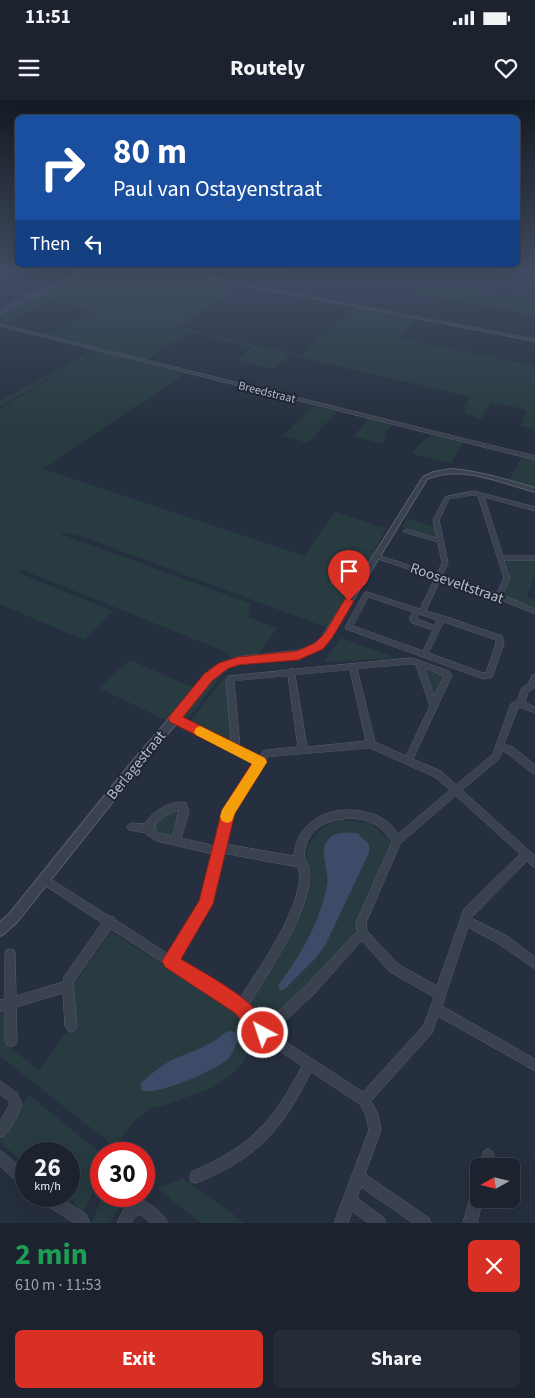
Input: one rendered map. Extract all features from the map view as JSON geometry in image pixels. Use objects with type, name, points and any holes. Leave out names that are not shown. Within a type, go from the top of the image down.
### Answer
[{"type":"street","points":[[443,322],[535,340]]},
{"type":"street","name":"Breedstraat","points":[[0,325],[535,458]]},
{"type":"street","name":"Berlagestraat","points":[[0,930],[14,917],[208,677],[223,666],[238,661],[298,655],[319,646],[328,635],[425,478],[444,471],[461,472],[535,490]]},
{"type":"street","points":[[437,629],[415,621],[413,618],[419,611],[445,563],[436,520],[448,498],[474,492],[535,509]]},
{"type":"street","points":[[480,494],[507,578],[499,596]]},
{"type":"street","points":[[406,531],[440,541]]},
{"type":"street","name":"Rooseveltstraat","points":[[377,557],[499,596],[535,612]]},
{"type":"street","points":[[501,558],[535,558]]},
{"type":"street","points":[[368,594],[419,611],[499,638],[500,643],[490,673],[487,676],[349,627],[368,594]]},
{"type":"street","points":[[426,655],[442,618]]},
{"type":"street","points":[[236,749],[230,681],[232,678],[412,661],[448,674],[408,761]]},
{"type":"street","points":[[419,663],[434,707]]},
{"type":"street","points":[[353,666],[371,744]]},
{"type":"street","points":[[291,671],[303,751]]},
{"type":"street","points":[[440,994],[394,968],[362,933],[361,923],[397,841],[496,756],[513,708],[520,704],[525,690],[532,685],[535,677]]},
{"type":"street","points":[[520,704],[535,710]]},
{"type":"street","points":[[174,718],[261,762]]},
{"type":"street","points":[[170,961],[206,904],[229,810],[266,754],[371,744],[438,774],[535,863]]},
{"type":"street","points":[[500,746],[510,750],[535,770]]},
{"type":"street","points":[[149,829],[154,818],[164,811],[182,806],[184,812],[176,841]]},
{"type":"street","points":[[299,862],[299,851],[305,835],[314,826],[329,818],[343,814],[359,814],[372,818],[383,824],[397,841]]},
{"type":"street","points":[[132,827],[149,829]]},
{"type":"street","points":[[149,829],[157,837],[219,850],[303,864],[306,875],[297,907],[284,936],[241,1007]]},
{"type":"street","points":[[364,1100],[428,1029],[468,913],[527,854]]},
{"type":"street","points":[[44,880],[241,1007],[263,1033],[364,1100],[372,1114],[375,1130],[342,1223]]},
{"type":"street","points":[[465,920],[503,940],[535,964]]},
{"type":"street","points":[[71,1026],[68,981],[110,921]]},
{"type":"street","points":[[263,1033],[315,985],[324,972],[348,951],[362,933]]},
{"type":"street","points":[[10,954],[5,1004],[11,1041]]},
{"type":"street","points":[[5,1004],[68,986]]},
{"type":"street","points":[[435,1008],[535,1066]]},
{"type":"street","points":[[196,1176],[230,1161],[262,1137],[285,1109],[309,1064]]},
{"type":"street","points":[[0,1087],[13,1097],[16,1104],[0,1132]]},
{"type":"street","points":[[0,1158],[15,1171]]},
{"type":"street","points":[[358,1177],[424,1223]]},
{"type":"street","points":[[349,1202],[379,1223]]},
{"type":"street","points":[[62,1207],[81,1219],[83,1223]]},
{"type":"street","points":[[124,1223],[130,1212],[142,1207],[161,1223]]},
{"type":"street","points":[[470,1223],[474,1208]]},
{"type":"green space","points":[[73,322],[186,322],[179,327],[301,356],[338,322],[412,322],[399,338],[535,366],[535,430],[520,426],[527,410],[491,402],[481,419],[464,413],[467,409],[464,408],[471,397],[290,355],[273,369],[236,360],[252,347],[189,332],[146,360],[48,336]]},
{"type":"green space","points":[[93,350],[185,374],[43,469],[304,556],[335,512],[386,528],[362,575],[328,628],[81,536],[61,532],[61,534],[252,604],[247,610],[251,611],[248,617],[277,628],[257,657],[232,659],[226,652],[22,570],[19,573],[113,611],[84,640],[0,604],[0,408],[73,366],[91,358],[95,352],[0,406],[0,401]]},
{"type":"green space","points":[[313,406],[337,412],[308,443],[283,436]]},
{"type":"green space","points":[[368,419],[392,425],[383,436],[387,438],[382,444],[354,436]]},
{"type":"green space","points":[[431,435],[463,443],[451,463],[412,454],[419,444]]},
{"type":"green space","points":[[521,458],[535,460],[535,489],[508,482]]},
{"type":"green space","points":[[407,518],[435,527],[437,537],[402,527]]},
{"type":"green space","points":[[506,560],[535,560],[535,575],[527,597],[535,600],[535,609],[505,596],[510,574]]},
{"type":"green space","points":[[341,638],[398,658],[323,662]]},
{"type":"green space","points":[[130,660],[194,688],[167,721],[99,688]]},
{"type":"green space","points":[[234,665],[222,675],[187,720],[185,719],[185,713],[206,685],[226,668]]},
{"type":"green space","points":[[423,667],[441,672],[445,676],[436,694],[433,694]]},
{"type":"green space","points":[[227,674],[228,680],[231,742],[190,722]]},
{"type":"green space","points":[[180,809],[173,835],[168,836],[156,832],[153,826],[164,814]]},
{"type":"green space","points":[[341,820],[370,823],[390,840],[390,851],[367,907],[350,939],[333,962],[268,1025],[250,1008],[257,991],[274,965],[304,907],[311,882],[311,871],[304,859],[310,845],[316,834]],"holes":[[[369,853],[325,946],[315,959],[286,988],[278,985],[310,934],[323,904],[328,877],[325,858]]]},
{"type":"green space","points":[[111,932],[227,1004],[259,1035],[244,1061],[230,1076],[211,1088],[150,1109],[131,1124],[118,1142],[109,1142],[0,1056],[0,1015],[4,1014],[4,1043],[39,1070],[65,1034],[77,1030],[72,987]],"holes":[[[226,1032],[237,1033],[239,1038],[229,1058],[189,1055],[215,1041]]]},
{"type":"green space","points":[[29,1095],[90,1144],[90,1198],[83,1214],[78,1207],[80,1207],[80,1142],[15,1142],[15,1156],[0,1141]]},
{"type":"green space","points":[[183,1178],[245,1223],[201,1223],[157,1188]]},
{"type":"green space","points":[[98,1207],[121,1207],[110,1223],[91,1223]]},
{"type":"water","points":[[357,833],[369,844],[369,853],[325,946],[315,959],[286,988],[280,991],[278,985],[308,938],[324,899],[327,885],[324,856],[325,845],[334,835]]},
{"type":"water","points":[[226,1032],[237,1033],[239,1038],[230,1057],[221,1064],[186,1081],[160,1090],[141,1090],[141,1083],[162,1066],[205,1046]]},
{"type":"waterway","points":[[437,322],[535,341]]},
{"type":"slow traffic","points":[[200,732],[261,762],[229,810],[227,817]]},
{"type":"route","points":[[263,1033],[241,1007],[170,961],[206,904],[229,810],[261,762],[174,718],[208,677],[223,666],[238,661],[298,655],[319,646],[349,601]]}]
